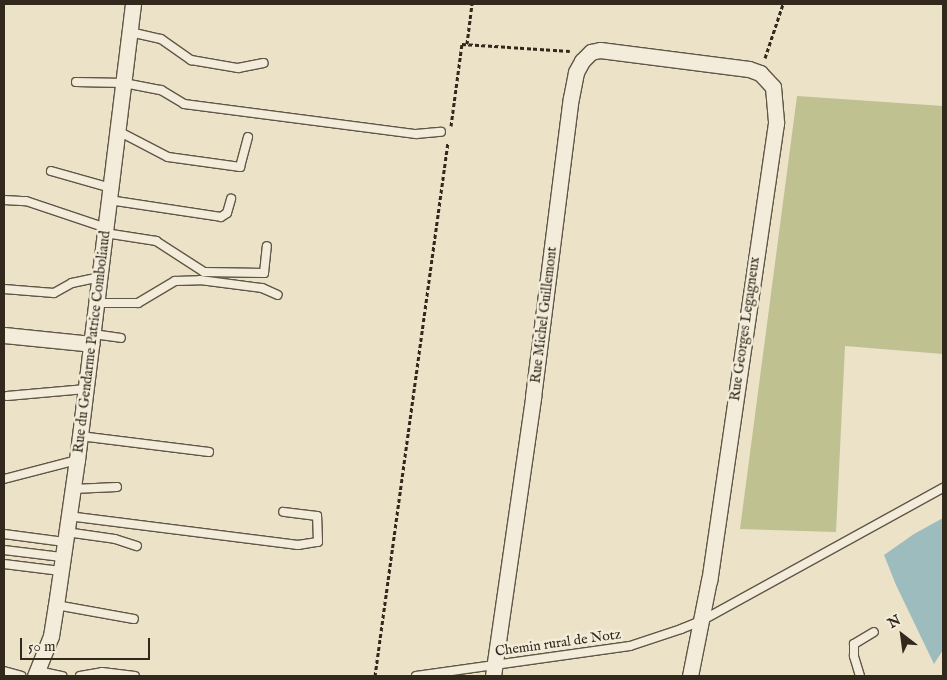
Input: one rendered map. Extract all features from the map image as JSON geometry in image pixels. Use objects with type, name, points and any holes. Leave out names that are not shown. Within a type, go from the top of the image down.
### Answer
[{"type":"street","name":"Rue du Gendarme Patrice Comboliaud","points":[[37,674],[51,636],[78,460],[133,4]]},
{"type":"street","points":[[591,52],[600,50],[674,58],[749,69],[760,73]]},
{"type":"street","name":"Rue Michel Guillemont","points":[[494,670],[534,397],[571,98],[576,72],[582,61],[591,52]]},
{"type":"street","name":"Rue Georges Legagneux","points":[[690,676],[701,621],[776,123],[773,87],[760,73]]},
{"type":"street","points":[[4,336],[92,339]]},
{"type":"lane","points":[[130,32],[161,39],[191,60],[238,68],[264,63]]},
{"type":"lane","points":[[76,82],[124,83],[161,90],[184,104],[416,134],[442,132]]},
{"type":"lane","points":[[118,131],[168,157],[240,167],[248,137]]},
{"type":"lane","points":[[51,171],[110,194],[221,217],[227,213],[231,199]]},
{"type":"lane","points":[[4,200],[26,201],[106,230],[156,241],[204,272],[264,273],[267,246]]},
{"type":"lane","points":[[4,289],[54,293],[72,283],[100,277]]},
{"type":"lane","points":[[97,303],[138,303],[174,281],[200,280],[262,288],[278,294]]},
{"type":"lane","points":[[92,339],[121,338]]},
{"type":"lane","points":[[7,396],[86,389]]},
{"type":"lane","points":[[80,436],[209,452]]},
{"type":"lane","points":[[4,479],[78,460]]},
{"type":"lane","points":[[73,489],[117,487]]},
{"type":"lane","name":"Chemin rural de Notz","points":[[416,676],[494,670],[630,646],[701,621],[943,488]]},
{"type":"lane","points":[[68,516],[298,545],[318,542],[317,516],[283,512]]},
{"type":"lane","points":[[4,534],[63,550]]},
{"type":"lane","points":[[4,564],[115,539],[137,546]]},
{"type":"lane","points":[[4,550],[63,550]]},
{"type":"lane","points":[[56,605],[134,619]]},
{"type":"lane","points":[[860,676],[854,656],[854,644],[874,632]]},
{"type":"lane","points":[[4,671],[20,676]]},
{"type":"lane","points":[[80,676],[102,672],[135,676]]},
{"type":"lane","points":[[37,674],[62,676]]},
{"type":"path","points":[[467,44],[472,4]]},
{"type":"path","points":[[760,73],[783,4]]},
{"type":"path","points":[[375,676],[462,44],[591,52]]},
{"type":"green space","points":[[797,96],[943,106],[943,354],[845,346],[836,532],[740,529]]},
{"type":"water","points":[[943,518],[943,650],[934,664],[896,585],[884,555],[914,534]]}]
